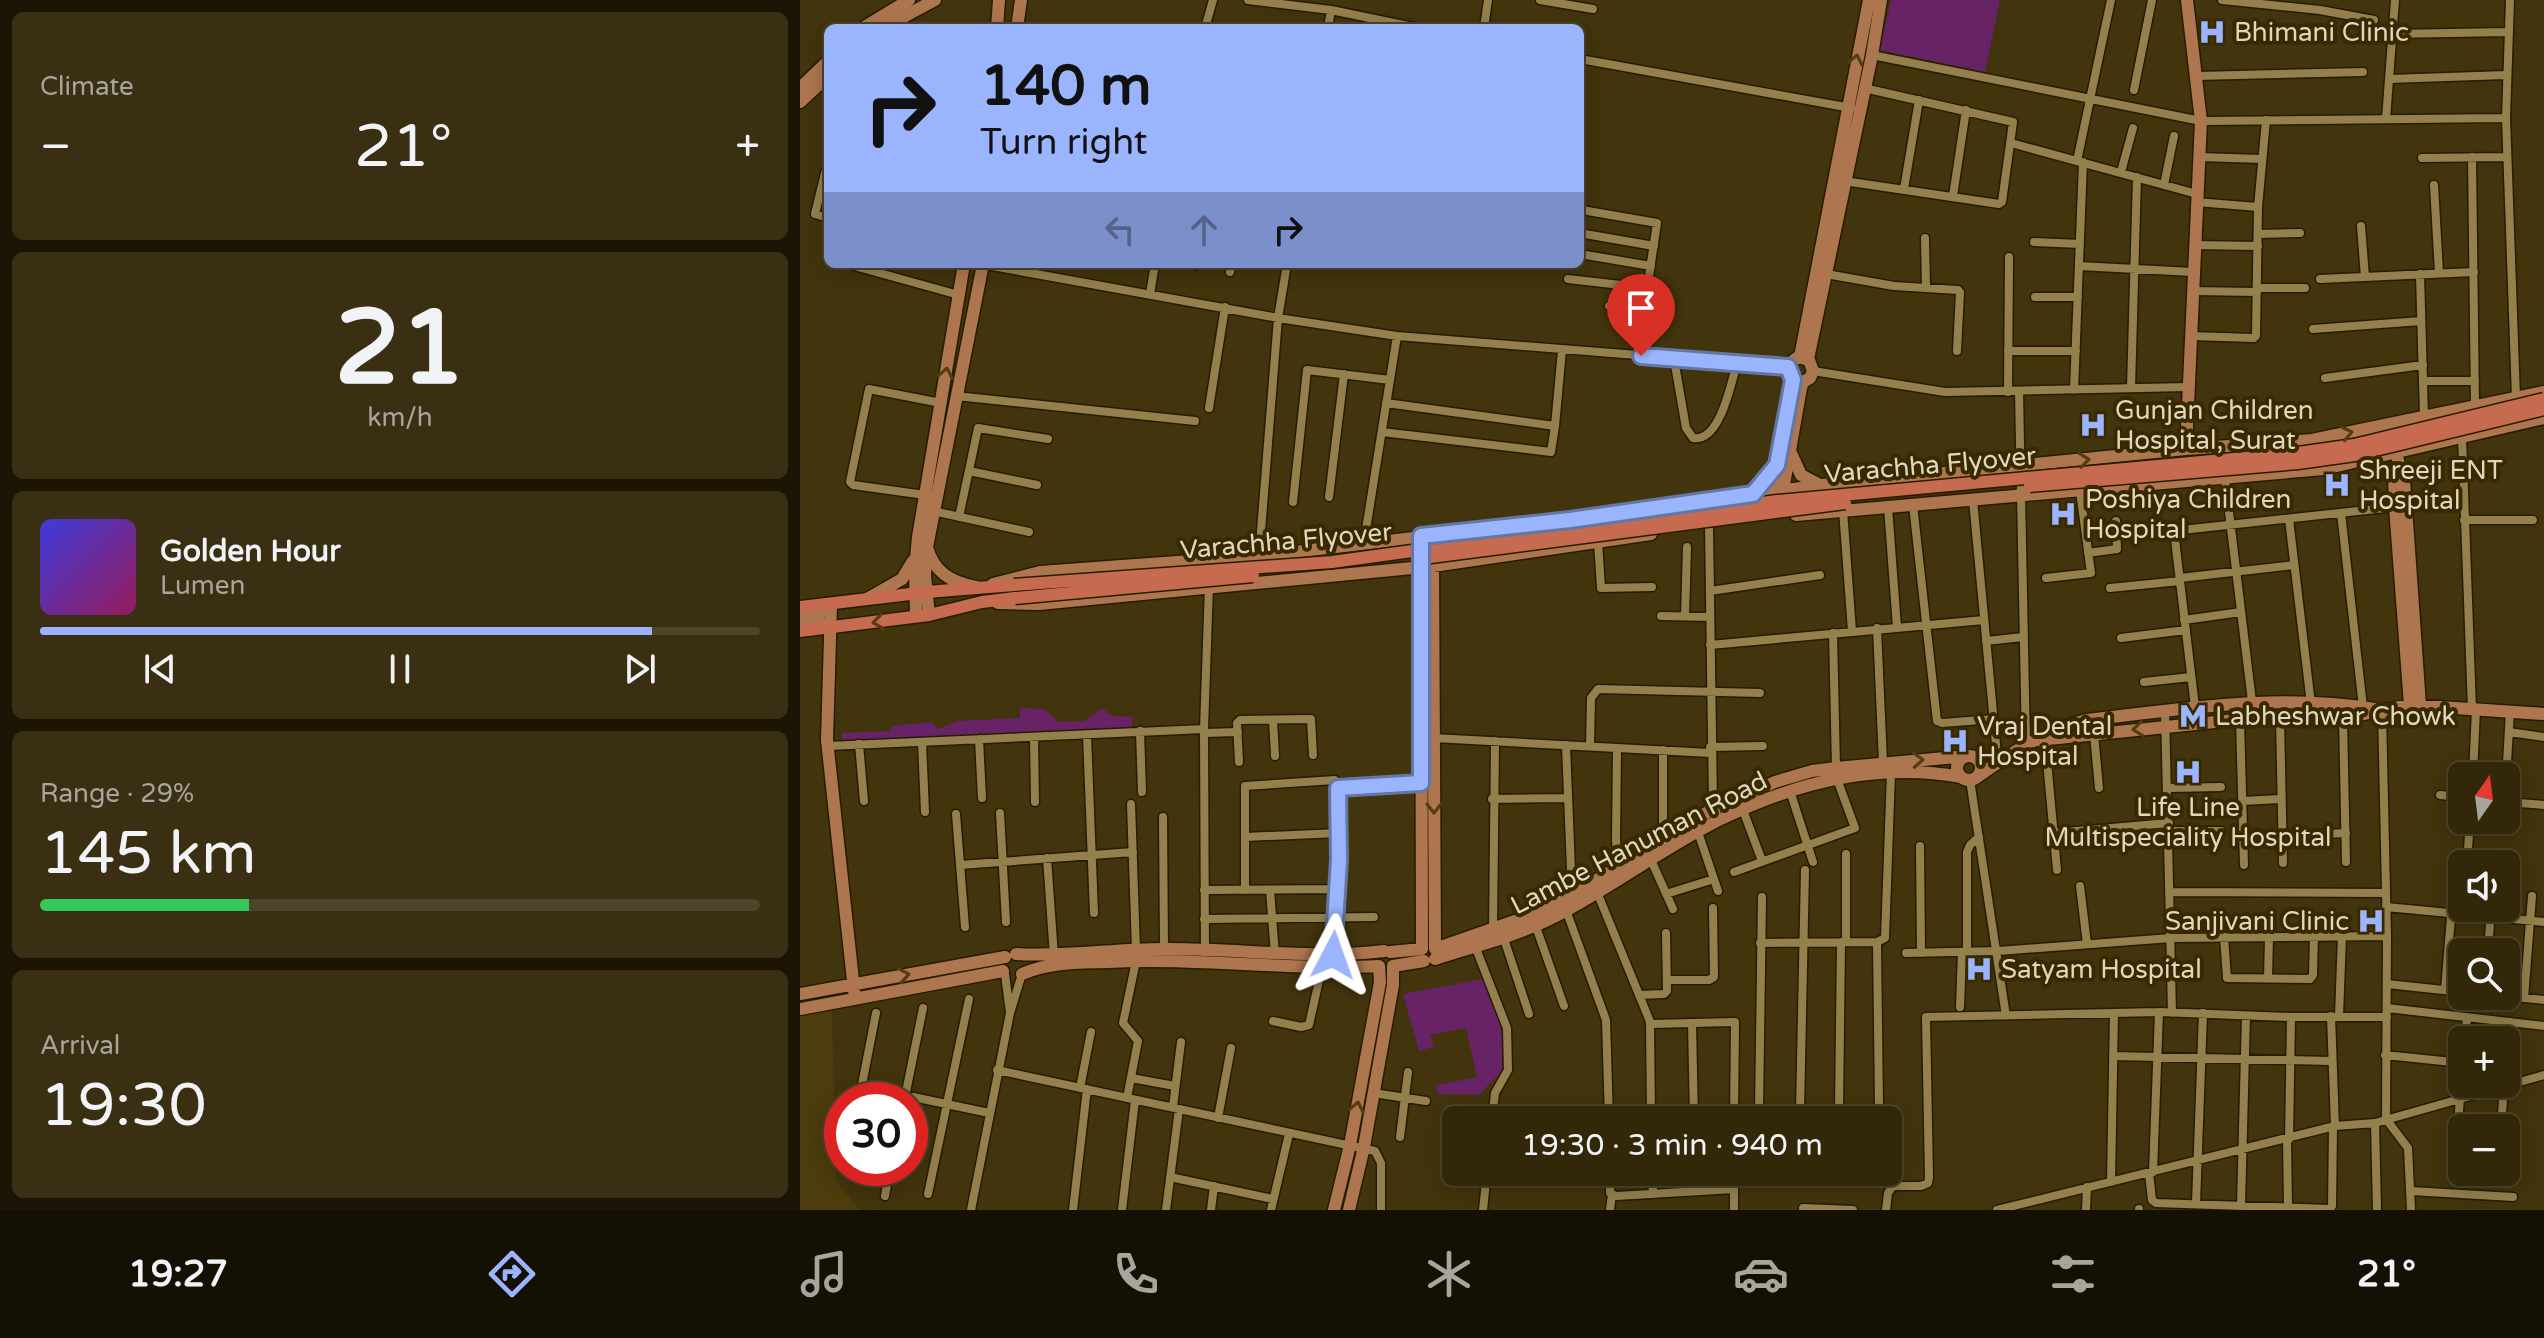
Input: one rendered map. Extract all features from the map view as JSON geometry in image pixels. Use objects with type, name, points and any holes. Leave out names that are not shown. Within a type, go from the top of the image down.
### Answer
[{"type":"main road","name":"Varachha Flyover","points":[[800,631],[923,616],[1014,592],[1332,562],[1777,501],[2298,453],[2354,445],[2544,399]]},
{"type":"main road","name":"Varachha Flyover","points":[[800,607],[981,588],[1014,592],[1352,567],[1840,503],[2298,463],[2355,455],[2544,409]]},
{"type":"street","points":[[870,24],[909,0]]},
{"type":"street","points":[[890,24],[935,0]]},
{"type":"street","points":[[997,24],[999,0]]},
{"type":"street","points":[[1018,24],[1021,0]]},
{"type":"street","points":[[1206,24],[1213,0]]},
{"type":"street","points":[[1248,0],[1331,10],[1399,24]]},
{"type":"street","points":[[1485,24],[1488,0]]},
{"type":"street","points":[[1540,0],[1593,9]]},
{"type":"street","points":[[1807,362],[1844,181],[1869,0]]},
{"type":"street","points":[[1005,268],[1278,318],[1397,336],[1737,363],[1811,377],[1807,362],[1853,108],[1864,88],[1881,0]]},
{"type":"street","points":[[2074,390],[2080,162],[2111,0]]},
{"type":"street","points":[[2134,90],[2152,0]]},
{"type":"street","points":[[2186,449],[2201,121],[2187,0]]},
{"type":"street","points":[[2222,0],[2320,10],[2374,20]]},
{"type":"street","points":[[2386,119],[2395,0]]},
{"type":"street","points":[[2510,0],[2506,118],[2516,398]]},
{"type":"street","points":[[1329,24],[1331,10]]},
{"type":"street","points":[[2392,34],[2508,32]]},
{"type":"street","points":[[1872,55],[2201,121],[2506,118]]},
{"type":"street","points":[[1584,60],[1853,108]]},
{"type":"street","points":[[800,88],[824,65]]},
{"type":"street","points":[[2197,76],[2363,72]]},
{"type":"street","points":[[2389,79],[2506,75]]},
{"type":"street","points":[[800,102],[824,80]]},
{"type":"street","points":[[1844,181],[2000,204],[2013,122],[1864,88]]},
{"type":"street","points":[[1904,189],[1919,100]]},
{"type":"street","points":[[1953,196],[1966,110]]},
{"type":"street","points":[[2190,336],[2254,338],[2257,334],[2258,207],[2266,120]]},
{"type":"street","points":[[2121,172],[2133,128]]},
{"type":"street","points":[[2164,185],[2174,136]]},
{"type":"street","points":[[2011,143],[2121,172],[2196,198],[2258,207]]},
{"type":"street","points":[[2199,157],[2262,159]]},
{"type":"street","points":[[2472,157],[2475,406]]},
{"type":"street","points":[[2422,158],[2507,157]]},
{"type":"street","points":[[824,177],[815,214],[824,217]]},
{"type":"street","points":[[2131,388],[2137,177]]},
{"type":"street","points":[[2434,185],[2439,273]]},
{"type":"street","points":[[1584,210],[1656,222],[1637,356]]},
{"type":"street","points":[[2361,226],[2365,277]]},
{"type":"street","points":[[2258,234],[2300,233]]},
{"type":"street","points":[[1585,234],[1654,246]]},
{"type":"street","points":[[1925,238],[1926,288]]},
{"type":"street","points":[[2034,242],[2080,244]]},
{"type":"street","points":[[2194,245],[2258,246]]},
{"type":"street","points":[[1584,255],[1651,266]]},
{"type":"street","points":[[2008,392],[2009,257]]},
{"type":"street","points":[[2079,266],[2193,272]]},
{"type":"street","points":[[861,268],[959,295]]},
{"type":"street","points":[[923,616],[921,550],[925,495],[963,268]]},
{"type":"street","points":[[864,600],[902,579],[921,550],[933,511],[982,268]]},
{"type":"street","points":[[1150,294],[1154,268]]},
{"type":"street","points":[[1259,556],[1278,318],[1286,268]]},
{"type":"street","points":[[2320,279],[2474,272]]},
{"type":"street","points":[[1826,274],[1894,286],[1959,291],[1957,351]]},
{"type":"street","points":[[2420,274],[2424,417]]},
{"type":"street","points":[[1568,279],[1647,288]]},
{"type":"street","points":[[2192,291],[2305,288]]},
{"type":"street","points":[[2035,297],[2078,297]]},
{"type":"street","points":[[1609,306],[1644,310]]},
{"type":"street","points":[[1209,408],[1225,307]]},
{"type":"street","points":[[2313,329],[2421,321]]},
{"type":"street","points":[[1364,542],[1397,336]]},
{"type":"street","points":[[1382,432],[1551,452],[1562,350]]},
{"type":"street","points":[[2008,351],[2076,351]]},
{"type":"street","points":[[1674,359],[1688,433],[1700,439],[1711,430],[1721,413],[1737,363]]},
{"type":"street","points":[[1774,518],[1790,450],[1792,360],[1945,392],[2188,387]]},
{"type":"street","points":[[2325,378],[2423,365]]},
{"type":"street","points":[[1293,502],[1307,370],[1390,380]]},
{"type":"street","points":[[1329,497],[1344,374]]},
{"type":"street","points":[[1778,491],[1777,465],[1794,376]]},
{"type":"street","points":[[2423,381],[2475,381]]},
{"type":"street","points":[[925,495],[853,485],[850,482],[869,389],[941,403]]},
{"type":"street","points":[[2019,392],[2026,746]]},
{"type":"street","points":[[921,550],[942,574],[956,582],[981,588],[1040,572],[1259,556],[1570,520],[1822,485],[2186,449],[2312,440],[2544,392]]},
{"type":"street","points":[[956,396],[1195,421]]},
{"type":"street","points":[[1386,403],[1555,426]]},
{"type":"street","points":[[982,602],[1039,604],[1427,567],[1843,510],[2324,469],[2397,458],[2462,437],[2544,418]]},
{"type":"street","points":[[2393,423],[2397,458],[2404,479],[2415,705]]},
{"type":"street","points":[[959,517],[980,427],[1048,439]]},
{"type":"street","points":[[2462,437],[2474,709],[2473,762]]},
{"type":"street","points":[[1790,450],[1801,475],[1822,485]]},
{"type":"street","points":[[2397,458],[2395,507],[2415,705]]},
{"type":"street","points":[[1753,494],[1777,465]]},
{"type":"street","points":[[969,471],[1037,485]]},
{"type":"street","points":[[2225,479],[2254,718]]},
{"type":"street","points":[[2046,578],[2089,575],[2080,491]]},
{"type":"street","points":[[1973,500],[1994,719],[2004,754]]},
{"type":"street","points":[[1913,505],[1937,721],[1994,719]]},
{"type":"street","points":[[1888,507],[1897,627]]},
{"type":"street","points":[[2154,533],[2395,507]]},
{"type":"street","points":[[1843,510],[1852,631]]},
{"type":"street","points":[[933,511],[1029,532]]},
{"type":"street","points":[[2341,513],[2363,707]]},
{"type":"street","points":[[2289,519],[2311,704]]},
{"type":"street","points":[[2464,520],[2533,520]]},
{"type":"street","points":[[2088,553],[2117,549],[2116,521]]},
{"type":"street","points":[[1709,526],[1710,750],[1717,814]]},
{"type":"street","points":[[2174,531],[2195,707]]},
{"type":"street","points":[[1426,535],[1434,738],[1429,955]]},
{"type":"street","points":[[1598,542],[1601,588],[1652,587]]},
{"type":"street","points":[[1685,616],[1687,547]]},
{"type":"street","points":[[1205,956],[1207,559]]},
{"type":"street","points":[[2110,588],[2294,565]]},
{"type":"street","points":[[1427,567],[1421,783],[1429,955]]},
{"type":"street","points":[[1710,591],[1820,575]]},
{"type":"street","points":[[800,614],[821,612],[829,604]]},
{"type":"street","points":[[829,604],[828,746],[855,999]]},
{"type":"street","points":[[2184,620],[2241,612]]},
{"type":"street","points":[[1661,616],[1710,617]]},
{"type":"street","points":[[1710,645],[1984,620]]},
{"type":"street","points":[[800,623],[820,622],[830,629]]},
{"type":"street","points":[[1877,628],[1883,762]]},
{"type":"street","points":[[2121,638],[2186,630]]},
{"type":"street","points":[[1734,872],[1855,828],[1836,773],[1833,633]]},
{"type":"street","points":[[1986,641],[2023,637]]},
{"type":"street","points":[[2144,682],[2191,677]]},
{"type":"street","points":[[1590,746],[1591,698],[1594,691],[1760,693]]},
{"type":"street","points":[[1969,778],[2004,754],[2067,725],[2086,720],[2252,702],[2363,707],[2382,711]]},
{"type":"street","points":[[2042,739],[2254,718],[2343,718],[2415,705],[2544,714]]},
{"type":"street","points":[[2165,711],[2172,1013]]},
{"type":"street","points":[[2382,711],[2387,936],[2386,1119],[2408,1148],[2411,1210]]},
{"type":"street","points":[[2507,762],[2510,711]]},
{"type":"street","points":[[2280,718],[2283,863]]},
{"type":"street","points":[[2343,718],[2346,862]]},
{"type":"street","points":[[1239,762],[1240,720],[1311,719],[1313,755]]},
{"type":"street","points":[[1273,720],[1275,756]]},
{"type":"street","points":[[2240,720],[2244,865]]},
{"type":"street","points":[[1140,731],[1142,792]]},
{"type":"street","points":[[828,746],[1140,731],[1238,732]]},
{"type":"street","points":[[2509,732],[2544,737]]},
{"type":"street","points":[[2094,734],[2099,788]]},
{"type":"street","points":[[1087,735],[1094,913]]},
{"type":"street","points":[[1034,737],[1035,802]]},
{"type":"street","points":[[1434,738],[1663,750],[1763,746]]},
{"type":"street","points":[[979,739],[982,798]]},
{"type":"street","points":[[2042,739],[2057,870]]},
{"type":"street","points":[[1495,741],[1492,799],[1496,935],[1529,1014]]},
{"type":"street","points":[[922,742],[925,812]]},
{"type":"street","points":[[859,744],[864,801]]},
{"type":"street","points":[[1566,745],[1571,870]]},
{"type":"street","points":[[1617,748],[1618,865]]},
{"type":"street","points":[[1663,750],[1663,839]]},
{"type":"street","name":"Lambe Hanuman Road","points":[[1429,955],[1535,924],[1566,910],[1698,832],[1717,814],[1743,810],[1836,773],[1883,762],[2004,754]]},
{"type":"street","points":[[1969,756],[1978,760],[1981,767],[1969,778],[1957,771],[1958,763],[1969,756]]},
{"type":"street","name":"Lambe Hanuman Road","points":[[1429,955],[1475,946],[1549,909],[1663,839],[1775,782],[1812,771],[1936,772],[1969,778]]},
{"type":"street","points":[[1760,943],[1877,942],[1885,938],[1891,773]]},
{"type":"street","points":[[1969,778],[2006,1016]]},
{"type":"street","points":[[1245,890],[1244,788],[1248,784],[1332,780],[1337,783],[1339,833],[1333,955]]},
{"type":"street","points":[[1338,788],[1421,783]]},
{"type":"street","points":[[2168,788],[2221,787]]},
{"type":"street","points":[[1790,791],[1813,862]]},
{"type":"street","points":[[2440,795],[2448,796]]},
{"type":"street","points":[[1492,799],[1568,798]]},
{"type":"street","points":[[2242,801],[2281,799]]},
{"type":"street","points":[[2520,803],[2544,805]]},
{"type":"street","points":[[1122,1210],[1131,1078],[1138,1041],[1123,1026],[1136,955],[1131,804]]},
{"type":"street","points":[[1743,810],[1762,861]]},
{"type":"street","points":[[1000,813],[1006,922]]},
{"type":"street","points":[[956,814],[965,927]]},
{"type":"street","points":[[1163,817],[1164,954]]},
{"type":"street","points":[[2053,833],[2169,827],[2221,831]]},
{"type":"street","points":[[1698,832],[1718,891]]},
{"type":"street","points":[[1245,837],[1339,833]]},
{"type":"street","points":[[2304,835],[2346,833]]},
{"type":"street","points":[[1960,1007],[1968,848],[1979,837]]},
{"type":"street","points":[[1920,846],[1921,953]]},
{"type":"street","points":[[960,865],[1133,852]]},
{"type":"street","points":[[1839,1106],[1846,854]]},
{"type":"street","points":[[1047,858],[1054,956]]},
{"type":"street","points":[[1651,860],[1673,909]]},
{"type":"street","points":[[1800,1106],[1805,870]]},
{"type":"street","points":[[1666,894],[1714,879]]},
{"type":"street","points":[[2080,886],[2087,944]]},
{"type":"street","points":[[1204,890],[1337,889]]},
{"type":"street","points":[[1270,890],[1275,955]]},
{"type":"street","points":[[1597,892],[1650,1021],[1651,1106]]},
{"type":"street","points":[[2170,892],[2386,893]]},
{"type":"street","points":[[2524,998],[2532,896]]},
{"type":"street","points":[[1759,1106],[1762,897]]},
{"type":"street","points":[[2386,907],[2448,914]]},
{"type":"street","points":[[1668,980],[1709,980],[1714,977],[1713,908]]},
{"type":"street","points":[[1566,910],[1606,1020],[1609,1106]]},
{"type":"street","points":[[1204,919],[1374,917]]},
{"type":"street","points":[[2520,919],[2544,922]]},
{"type":"street","points":[[2445,990],[2450,922]]},
{"type":"street","points":[[1535,924],[1564,1006]]},
{"type":"street","points":[[1639,995],[1666,993],[1666,933]]},
{"type":"street","points":[[2224,937],[2226,977],[2312,978],[2314,936]]},
{"type":"street","points":[[2159,1012],[2151,1173],[2154,1202],[2197,1206],[2332,1208],[2332,1061],[2342,936]]},
{"type":"street","points":[[1906,953],[1998,951],[2171,938],[2387,936]]},
{"type":"street","points":[[2268,978],[2269,937]]},
{"type":"street","points":[[1877,942],[1879,1106]]},
{"type":"street","points":[[1475,946],[1507,1028],[1508,1070],[1495,1093],[1494,1106]]},
{"type":"street","points":[[1205,956],[1333,955],[1387,951],[1429,955]]},
{"type":"street","points":[[1349,1210],[1380,982],[1377,957],[1387,951]]},
{"type":"street","points":[[1334,1210],[1373,1093],[1396,958],[1387,951]]},
{"type":"street","points":[[800,1009],[1054,956],[1164,954],[1322,967],[1379,966],[1385,969],[1429,955]]},
{"type":"street","points":[[1007,964],[1015,977],[1050,965],[1136,955]]},
{"type":"street","points":[[800,994],[852,984],[1025,962],[997,1070],[971,1210]]},
{"type":"street","points":[[1007,964],[1010,1013]]},
{"type":"street","points":[[1273,1021],[1301,1027],[1309,1025],[1322,967]]},
{"type":"street","points":[[2387,984],[2448,990]]},
{"type":"street","points":[[2520,998],[2544,1000]]},
{"type":"street","points":[[928,1194],[969,999]]},
{"type":"street","points":[[908,1082],[923,1008]]},
{"type":"street","points":[[1902,1186],[1921,1186],[1928,1183],[1929,1178],[1926,1017],[2159,1012],[2291,1017],[2387,1012],[2544,1026]]},
{"type":"street","points":[[862,1082],[876,1013]]},
{"type":"street","points":[[2111,1182],[2114,1013]]},
{"type":"street","points":[[2197,1206],[2203,1013]]},
{"type":"street","points":[[2241,1205],[2246,1016]]},
{"type":"street","points":[[2288,1207],[2291,1017]]},
{"type":"street","points":[[2466,1026],[2467,1017]]},
{"type":"street","points":[[1650,1021],[1651,1024],[1735,1022],[1734,1106]]},
{"type":"street","points":[[2511,1022],[2511,1026]]},
{"type":"street","points":[[1692,1023],[1694,1106]]},
{"type":"street","points":[[1073,1210],[1091,1032]]},
{"type":"street","points":[[1166,1210],[1181,1042]]},
{"type":"street","points":[[1218,1118],[1231,1048]]},
{"type":"street","points":[[2385,1055],[2448,1062]]},
{"type":"street","points":[[2113,1056],[2332,1061]]},
{"type":"street","points":[[997,1070],[1375,1151],[1381,1160],[1381,1210]]},
{"type":"street","points":[[1400,1137],[1408,1072]]},
{"type":"street","points":[[2520,1082],[2544,1075]]},
{"type":"street","points":[[1131,1078],[1175,1086]]},
{"type":"street","points":[[1373,1093],[1426,1101]]},
{"type":"street","points":[[1997,1210],[2334,1126],[2375,1123],[2457,1098]]},
{"type":"street","points":[[928,1101],[989,1113]]},
{"type":"street","points":[[2375,1123],[2377,1210]]},
{"type":"street","points":[[1271,1210],[1289,1134]]},
{"type":"street","points":[[1170,1177],[1273,1199]]},
{"type":"street","points":[[885,1196],[887,1186]]},
{"type":"street","points":[[1211,1210],[1214,1186]]},
{"type":"street","points":[[1483,1210],[1486,1186]]},
{"type":"street","points":[[1610,1210],[1611,1186]]},
{"type":"street","points":[[1653,1186],[1653,1194]]},
{"type":"street","points":[[1696,1186],[1696,1191]]},
{"type":"street","points":[[1612,1194],[1696,1191],[1713,1186]]},
{"type":"street","points":[[1734,1186],[1734,1210]]},
{"type":"street","points":[[1886,1210],[1888,1193],[1893,1186]]},
{"type":"street","points":[[2086,1210],[2087,1187]]},
{"type":"street","points":[[2411,1191],[2513,1197]]},
{"type":"street","points":[[1803,1208],[1853,1210]]},
{"type":"shaded area","points":[[1891,0],[2000,0],[1985,72],[1880,50]]},
{"type":"shaded area","points":[[1020,708],[1044,709],[1059,722],[1084,721],[1102,708],[1113,716],[1133,717],[1131,728],[842,741],[842,733],[890,731],[892,726],[931,722],[938,729],[958,721],[1020,718]]},
{"type":"shaded area","points":[[1483,979],[1501,1026],[1505,1068],[1479,1095],[1438,1094],[1436,1085],[1477,1077],[1466,1028],[1430,1035],[1434,1047],[1419,1051],[1403,994]]},
{"type":"shaded area","points":[[832,1011],[834,1082],[824,1082],[824,1186],[840,1186],[860,1210],[800,1210],[800,1013]]},
{"type":"place","name":"Bhimani Clinic","points":[[2212,32]]},
{"type":"place","name":"Gunjan Children Hospital, Surat","points":[[2093,425]]},
{"type":"place","name":"Shreeji ENT Hospital","points":[[2337,485]]},
{"type":"place","name":"Poshiya Children Hospital","points":[[2063,514]]},
{"type":"place","name":"Labheshwar Chowk","points":[[2193,716]]},
{"type":"place","name":"Vraj Dental Hospital","points":[[1955,741]]},
{"type":"place","name":"Life Line Multispeciality Hospital","points":[[2188,772]]},
{"type":"place","name":"Sanjivani Clinic","points":[[2371,921]]},
{"type":"place","name":"Satyam Hospital","points":[[1979,969]]},
{"type":"route","points":[[1333,955],[1339,860],[1338,788],[1421,783],[1421,536],[1570,520],[1753,494],[1777,465],[1793,380],[1788,367],[1641,356]]}]
